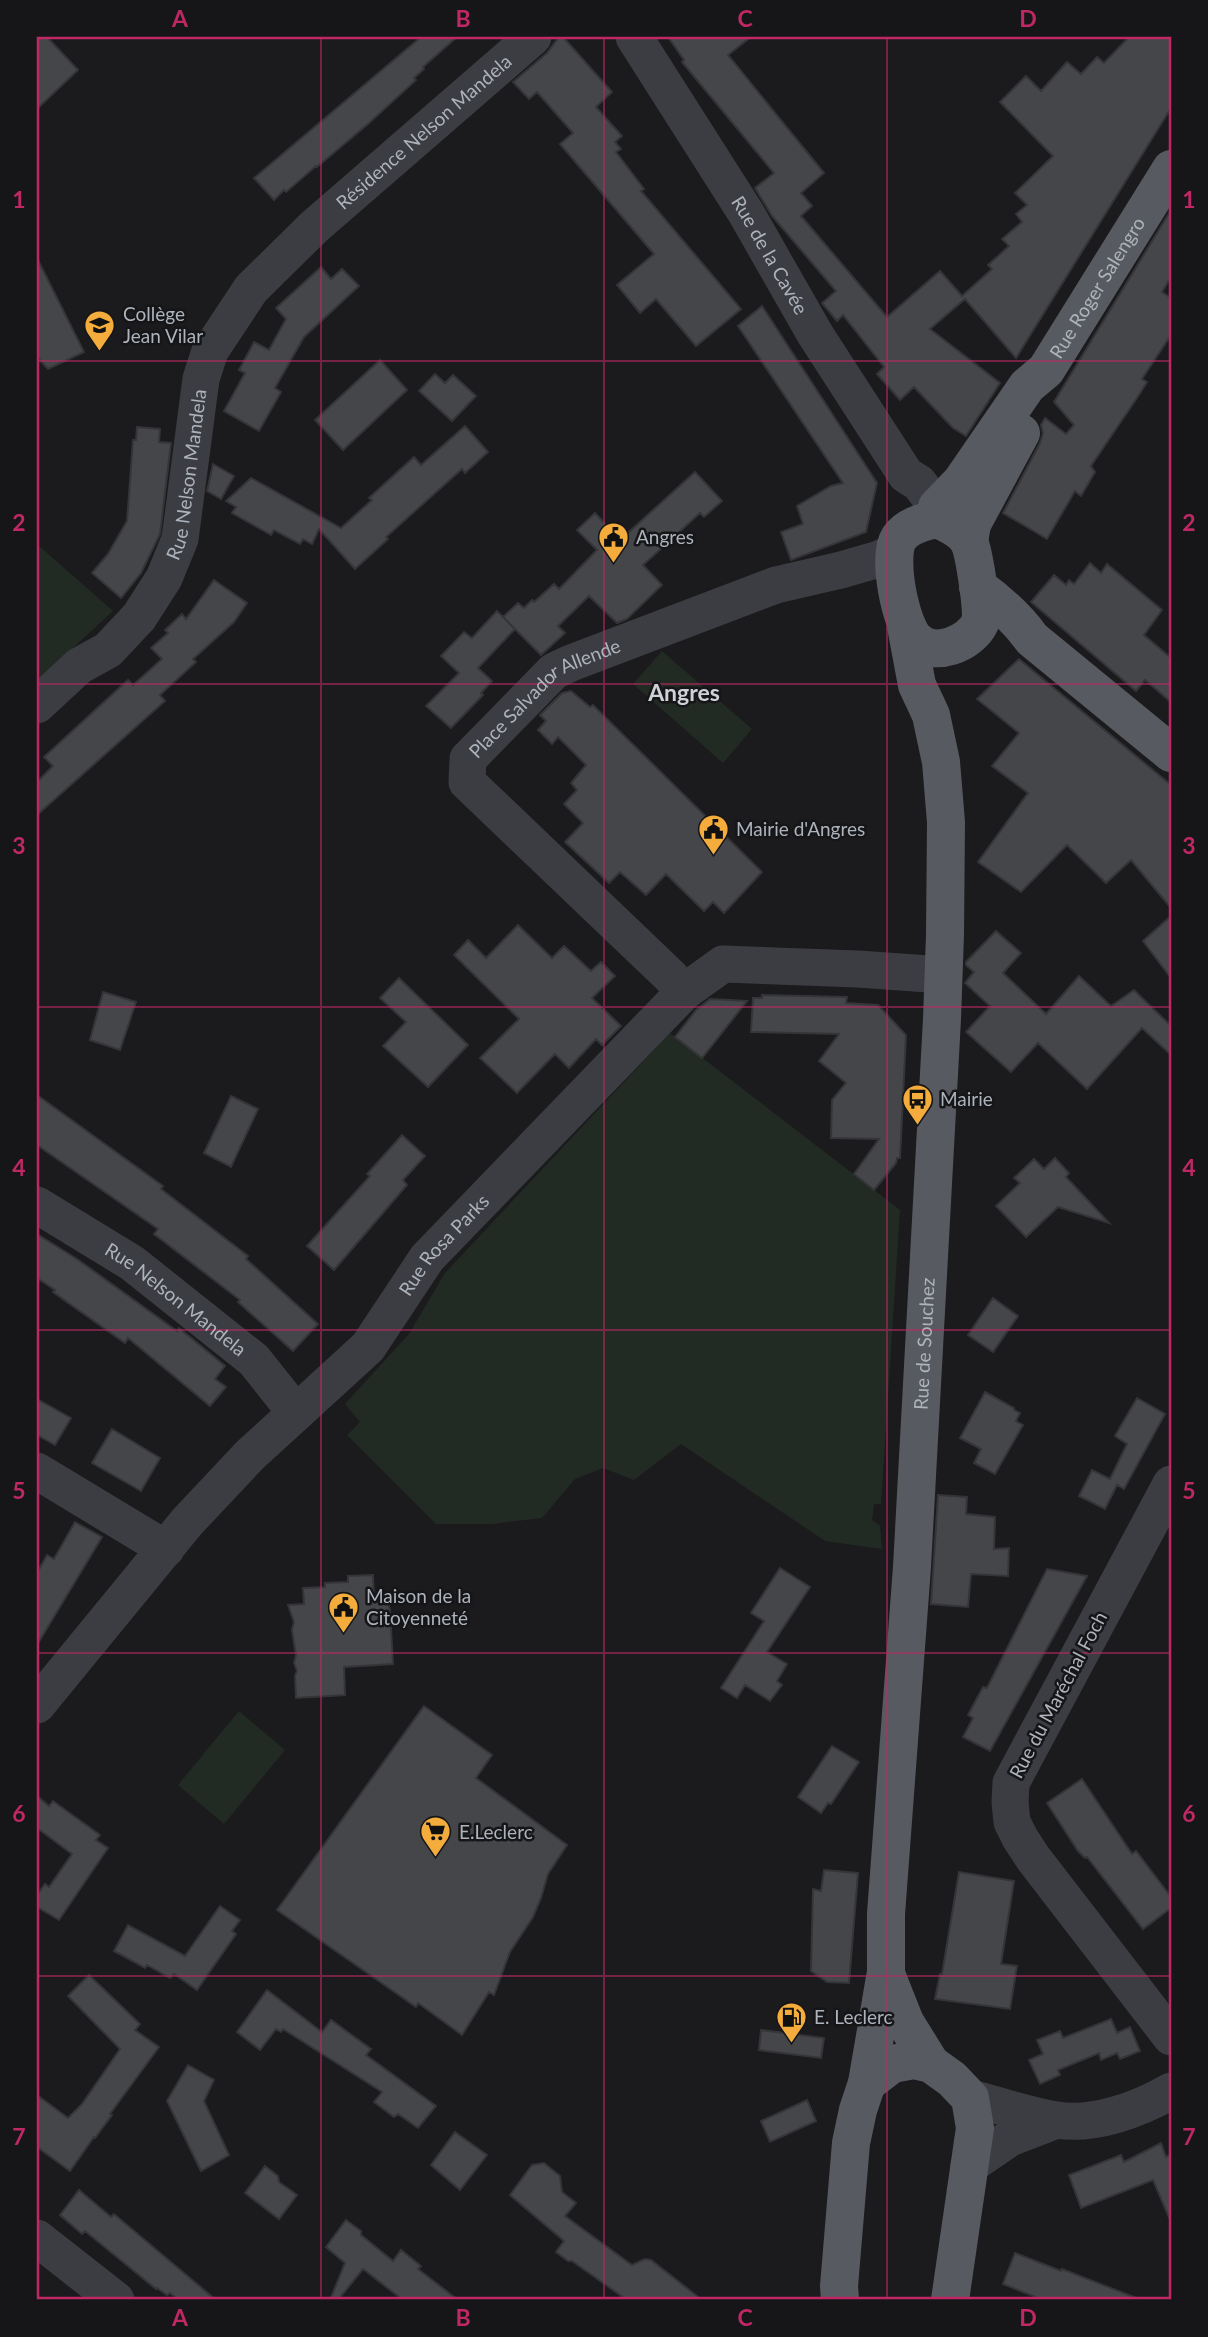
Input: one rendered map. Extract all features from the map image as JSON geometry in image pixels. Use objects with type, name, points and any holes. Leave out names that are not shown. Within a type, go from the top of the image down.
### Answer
[{"type":"main road","name":"Rue Roger Salengro","points":[[918,527],[961,482],[1027,386],[1046,370],[1171,169]]},
{"type":"main road","name":"Rue Roger Salengro","points":[[969,542],[972,524],[1039,402],[1046,370]]},
{"type":"main road","points":[[918,527],[949,523],[969,542],[982,618],[965,638],[931,715]]},
{"type":"main road","name":"Rue de Souchez","points":[[840,2300],[851,2143],[867,2082],[886,1972],[886,1914],[913,1558],[943,975],[946,822],[941,762],[931,715],[916,685],[906,626],[900,608],[918,527]]},
{"type":"main road","points":[[978,587],[1021,624],[1032,639],[1171,753]]},
{"type":"main road","points":[[906,626],[923,645],[944,648],[965,638],[1032,639]]},
{"type":"main road","name":"Rue de Souchez","points":[[886,1972],[905,2022],[931,2064]]},
{"type":"main road","points":[[867,2082],[891,2064],[914,2060],[931,2064],[962,2088],[970,2098],[975,2128],[950,2300]]},
{"type":"street","name":"Résidence Nelson Mandela","points":[[314,227],[533,37]]},
{"type":"street","name":"Rue de la Cavée","points":[[634,37],[746,213],[815,334],[906,475],[919,483],[918,527]]},
{"type":"street","name":"Rue Nelson Mandela","points":[[37,705],[79,666],[108,650],[139,617],[164,578],[180,539],[201,379],[210,351],[251,289],[314,227]]},
{"type":"street","name":"Place Salvador Allende","points":[[684,992],[467,782],[468,759],[554,671],[776,585],[866,563],[918,527]]},
{"type":"street","name":"Rue Rosa Parks","points":[[37,1705],[187,1522],[250,1455],[368,1347],[427,1258],[684,992],[723,964],[943,975]]},
{"type":"street","name":"Rue Nelson Mandela","points":[[37,1205],[132,1263],[254,1360],[296,1413]]},
{"type":"street","points":[[37,1471],[166,1549]]},
{"type":"street","name":"Rue du Maréchal Foch","points":[[1171,1484],[1011,1783],[1010,1802],[1012,1822],[1032,1858],[1171,2037]]},
{"type":"street","points":[[970,2098],[1057,2120],[1079,2120],[1105,2117],[1146,2106],[1171,2091]]},
{"type":"street","points":[[969,2166],[1010,2138],[1057,2120]]},
{"type":"street","points":[[37,2238],[116,2300]]},
{"type":"shaded area","points":[[37,544],[113,611],[37,681]]},
{"type":"shaded area","points":[[662,651],[752,729],[723,763],[633,684]]},
{"type":"shaded area","points":[[670,1033],[900,1210],[881,1504],[874,1504],[872,1520],[880,1526],[882,1549],[825,1541],[681,1444],[634,1480],[603,1468],[575,1479],[542,1518],[492,1524],[436,1524],[347,1435],[360,1422],[345,1404],[409,1334],[445,1273]]},
{"type":"shaded area","points":[[239,1711],[285,1750],[224,1824],[178,1785]]},
{"type":"building","points":[[37,37],[47,37],[78,70],[37,109]]},
{"type":"building","points":[[421,37],[457,37],[423,67],[414,78],[416,80],[368,124],[274,200],[254,178]]},
{"type":"building","points":[[559,37],[563,37],[612,92],[596,107],[622,136],[615,142],[621,149],[616,152],[644,189],[641,191],[741,309],[696,346],[656,299],[640,313],[617,285],[654,254],[560,144],[573,133],[537,92],[529,99],[513,82],[547,53]]},
{"type":"building","points":[[668,37],[751,37],[728,55],[824,173],[801,193],[812,206],[801,216],[887,317],[940,271],[962,296],[992,269],[988,265],[1009,246],[1002,239],[1022,222],[1016,214],[1027,205],[1015,193],[1053,156],[1000,102],[1026,76],[1041,91],[1067,62],[1081,74],[1097,57],[1104,63],[1129,37],[1171,37],[1171,108],[1016,358],[965,299],[930,329],[1000,383],[966,436],[953,428],[914,387],[900,400],[877,374],[884,367],[843,315],[837,321],[822,303],[836,291],[772,216],[755,188],[774,173],[682,62],[684,60]]},
{"type":"building","points":[[1171,210],[1171,277],[1162,292],[1171,298],[1171,335],[1142,379],[1147,382],[1091,466],[1095,472],[1081,496],[1075,491],[1047,539],[1003,513],[1040,443],[1043,433],[1041,425],[1045,418],[1066,434],[1074,425],[1054,402]]},
{"type":"building","points":[[37,258],[84,352],[48,369],[37,357]]},
{"type":"building","points":[[321,267],[331,279],[342,269],[359,286],[304,337],[275,388],[281,392],[259,431],[224,411],[245,373],[239,370],[254,342],[269,350],[286,319],[276,308]]},
{"type":"building","points":[[762,306],[877,483],[866,532],[791,560],[781,532],[803,524],[797,506],[831,486],[843,483],[738,326]]},
{"type":"building","points":[[380,360],[407,390],[343,450],[315,420]]},
{"type":"building","points":[[435,374],[445,383],[453,375],[476,396],[452,421],[419,391]]},
{"type":"building","points":[[465,426],[488,452],[465,473],[462,469],[386,537],[388,539],[355,569],[319,529],[312,544],[303,539],[300,544],[274,530],[271,535],[232,513],[236,507],[226,501],[251,478],[341,528],[414,457],[421,465]]},
{"type":"building","points":[[137,427],[160,429],[159,442],[171,443],[160,534],[141,573],[121,598],[92,573],[108,554],[127,521],[133,440],[136,440]]},
{"type":"building","points":[[213,464],[234,476],[221,499],[207,491]]},
{"type":"building","points":[[695,472],[722,501],[704,517],[700,513],[643,565],[662,585],[627,619],[617,623],[589,596],[558,626],[565,633],[541,655],[503,617],[518,603],[524,608],[532,600],[534,602],[554,584],[559,589],[597,550],[577,530],[595,513],[620,540]]},
{"type":"building","points":[[1090,563],[1101,573],[1107,564],[1162,610],[1144,635],[1171,658],[1171,702],[1145,680],[1136,691],[1031,602],[1054,575],[1066,585],[1069,580],[1074,584]]},
{"type":"building","points":[[214,580],[247,603],[234,622],[193,659],[196,662],[160,695],[165,701],[37,815],[37,782],[53,766],[44,757],[128,680],[133,685],[162,659],[151,648],[168,633],[165,630],[182,614],[186,619]]},
{"type":"building","points":[[497,611],[515,629],[478,668],[492,681],[481,693],[483,695],[451,728],[426,706],[459,673],[441,656],[464,632],[472,638]]},
{"type":"building","points":[[1019,659],[1171,785],[1171,908],[1131,860],[1106,883],[1067,845],[1021,892],[978,862],[1028,793],[992,766],[1019,733],[977,699]]},
{"type":"building","points":[[571,691],[590,707],[593,705],[762,872],[724,913],[713,902],[704,911],[666,874],[646,895],[620,872],[609,883],[565,842],[583,823],[564,804],[577,790],[571,783],[586,765],[558,737],[552,744],[538,730],[546,721],[540,715],[562,693]]},
{"type":"building","points":[[1171,916],[1171,978],[1143,941]]},
{"type":"building","points":[[518,925],[552,958],[564,946],[591,971],[601,962],[615,976],[592,998],[621,1026],[602,1045],[596,1039],[569,1068],[555,1054],[517,1093],[480,1058],[519,1019],[454,955],[468,940],[486,958]]},
{"type":"building","points":[[996,931],[1021,953],[1003,973],[1046,1014],[1079,976],[1111,1006],[1134,990],[1171,1026],[1171,1055],[1142,1028],[1087,1089],[1038,1043],[1011,1072],[966,1032],[990,1006],[965,983],[974,972],[966,962]]},
{"type":"building","points":[[399,978],[468,1045],[428,1087],[383,1046],[406,1022],[380,998]]},
{"type":"building","points":[[103,992],[136,1002],[120,1050],[90,1040]]},
{"type":"building","points":[[762,995],[847,997],[846,1003],[878,1005],[906,1035],[900,1158],[897,1158],[896,1163],[874,1190],[854,1174],[879,1139],[831,1138],[832,1100],[846,1083],[819,1061],[839,1034],[751,1032],[753,998],[762,998]]},
{"type":"building","points":[[710,999],[747,1001],[702,1058],[675,1037],[696,1010]]},
{"type":"building","points":[[37,1095],[163,1186],[161,1189],[248,1256],[246,1259],[318,1324],[293,1351],[238,1302],[240,1300],[154,1234],[158,1229],[37,1145]]},
{"type":"building","points":[[231,1096],[258,1109],[231,1167],[204,1153]]},
{"type":"building","points":[[402,1135],[425,1156],[403,1180],[407,1185],[334,1270],[307,1246],[370,1176],[367,1174]]},
{"type":"building","points":[[1055,1158],[1069,1173],[1066,1177],[1109,1223],[1058,1207],[1026,1237],[996,1206],[1020,1183],[1014,1178],[1034,1159],[1044,1169]]},
{"type":"building","points":[[37,1234],[77,1259],[177,1331],[179,1328],[225,1366],[215,1379],[226,1387],[210,1406],[128,1338],[125,1343],[37,1278]]},
{"type":"building","points":[[993,1298],[1018,1316],[993,1352],[968,1335]]},
{"type":"building","points":[[985,1392],[1020,1413],[1016,1421],[1023,1425],[995,1474],[974,1463],[981,1449],[960,1438]]},
{"type":"building","points":[[1137,1398],[1165,1414],[1124,1489],[1117,1485],[1105,1509],[1079,1496],[1092,1470],[1110,1479],[1127,1444],[1115,1436]]},
{"type":"building","points":[[37,1399],[71,1418],[55,1445],[37,1435]]},
{"type":"building","points":[[112,1429],[160,1458],[141,1491],[92,1463]]},
{"type":"building","points":[[938,1495],[967,1497],[966,1514],[995,1517],[994,1549],[1009,1548],[1008,1576],[971,1574],[968,1607],[931,1604]]},
{"type":"building","points":[[75,1522],[102,1537],[37,1645],[37,1573],[47,1555],[54,1559]]},
{"type":"building","points":[[780,1568],[810,1587],[767,1652],[787,1664],[777,1681],[782,1685],[770,1701],[745,1685],[737,1698],[721,1688],[764,1621],[751,1613]]},
{"type":"building","points":[[1047,1569],[1087,1576],[990,1751],[963,1737],[973,1718],[968,1715],[983,1687],[987,1688]]},
{"type":"building","name":"Maison de la Citoyenneté","points":[[373,1575],[374,1600],[387,1600],[390,1610],[393,1664],[344,1667],[345,1695],[296,1698],[297,1671],[292,1630],[294,1622],[288,1605],[304,1604],[303,1588],[348,1582],[348,1576]]},
{"type":"building","name":"E.Leclerc","points":[[424,1706],[492,1755],[476,1778],[567,1845],[548,1874],[533,1917],[510,1952],[494,1995],[489,1992],[462,2035],[418,2003],[416,2007],[277,1910]]},
{"type":"building","points":[[832,1746],[859,1762],[831,1804],[828,1803],[821,1813],[798,1797]]},
{"type":"building","points":[[1082,1779],[1132,1854],[1136,1851],[1171,1897],[1171,1908],[1143,1929],[1087,1857],[1078,1851],[1047,1803]]},
{"type":"building","points":[[37,1796],[49,1806],[53,1801],[100,1835],[96,1840],[108,1848],[59,1920],[37,1907],[37,1895],[45,1884],[49,1887],[72,1854],[37,1828]]},
{"type":"building","points":[[824,1870],[858,1873],[849,1983],[827,1982],[811,1971],[813,1889],[821,1891]]},
{"type":"building","points":[[959,1872],[1014,1881],[1001,1964],[1017,1966],[1010,2009],[935,1999],[942,1974]]},
{"type":"building","points":[[220,1906],[240,1920],[232,1931],[236,1934],[197,1990],[174,1974],[170,1978],[114,1951],[128,1925],[185,1956]]},
{"type":"building","points":[[89,1975],[140,2024],[135,2030],[159,2047],[70,2171],[37,2147],[37,2095],[68,2118],[82,2104],[120,2049],[68,1996]]},
{"type":"building","points":[[267,1990],[322,2032],[331,2020],[371,2049],[366,2055],[436,2106],[418,2128],[398,2114],[394,2117],[374,2102],[382,2092],[283,2029],[281,2032],[276,2029],[260,2050],[237,2032]]},
{"type":"building","points":[[1111,2019],[1117,2033],[1130,2027],[1140,2051],[1120,2059],[1117,2053],[1101,2060],[1099,2053],[1058,2070],[1060,2075],[1040,2084],[1029,2060],[1043,2054],[1037,2040],[1060,2031],[1063,2038]]},
{"type":"building","name":"E. Leclerc","points":[[761,2030],[824,2038],[821,2058],[759,2050]]},
{"type":"building","points":[[188,2065],[214,2080],[204,2101],[229,2155],[201,2171],[167,2101]]},
{"type":"building","points":[[807,2100],[816,2121],[770,2142],[761,2121]]},
{"type":"building","points":[[455,2132],[487,2155],[460,2190],[431,2165]]},
{"type":"building","points":[[1161,2143],[1166,2157],[1171,2154],[1171,2222],[1153,2180],[1081,2208],[1069,2175],[1121,2155],[1124,2162]]},
{"type":"building","points":[[544,2163],[560,2176],[562,2192],[576,2203],[565,2216],[632,2265],[645,2259],[651,2260],[702,2300],[627,2300],[556,2252],[564,2241],[510,2195],[532,2165]]},
{"type":"building","points":[[265,2166],[278,2176],[279,2182],[297,2195],[279,2219],[245,2193]]},
{"type":"building","points":[[79,2190],[111,2217],[114,2214],[216,2300],[179,2300],[170,2293],[167,2295],[85,2231],[82,2234],[60,2215]]},
{"type":"building","points":[[346,2220],[393,2261],[401,2250],[421,2266],[418,2269],[458,2300],[403,2300],[363,2269],[338,2300],[330,2300],[345,2263],[326,2247]]},
{"type":"building","points":[[1015,2253],[1139,2300],[1043,2300],[1003,2284]]},
{"type":"place","name":"Collège Jean Vilar","points":[[100,352]]},
{"type":"place","name":"Angres","points":[[613,564]]},
{"type":"place","name":"Mairie d'Angres","points":[[713,856]]},
{"type":"place","name":"Mairie","points":[[917,1126]]},
{"type":"place","name":"Maison de la Citoyenneté","points":[[343,1634]]},
{"type":"place","name":"E.Leclerc","points":[[436,1859]]},
{"type":"place","name":"E. Leclerc","points":[[791,2044]]},
{"type":"district","name":"Angres","points":[[684,693]]}]
